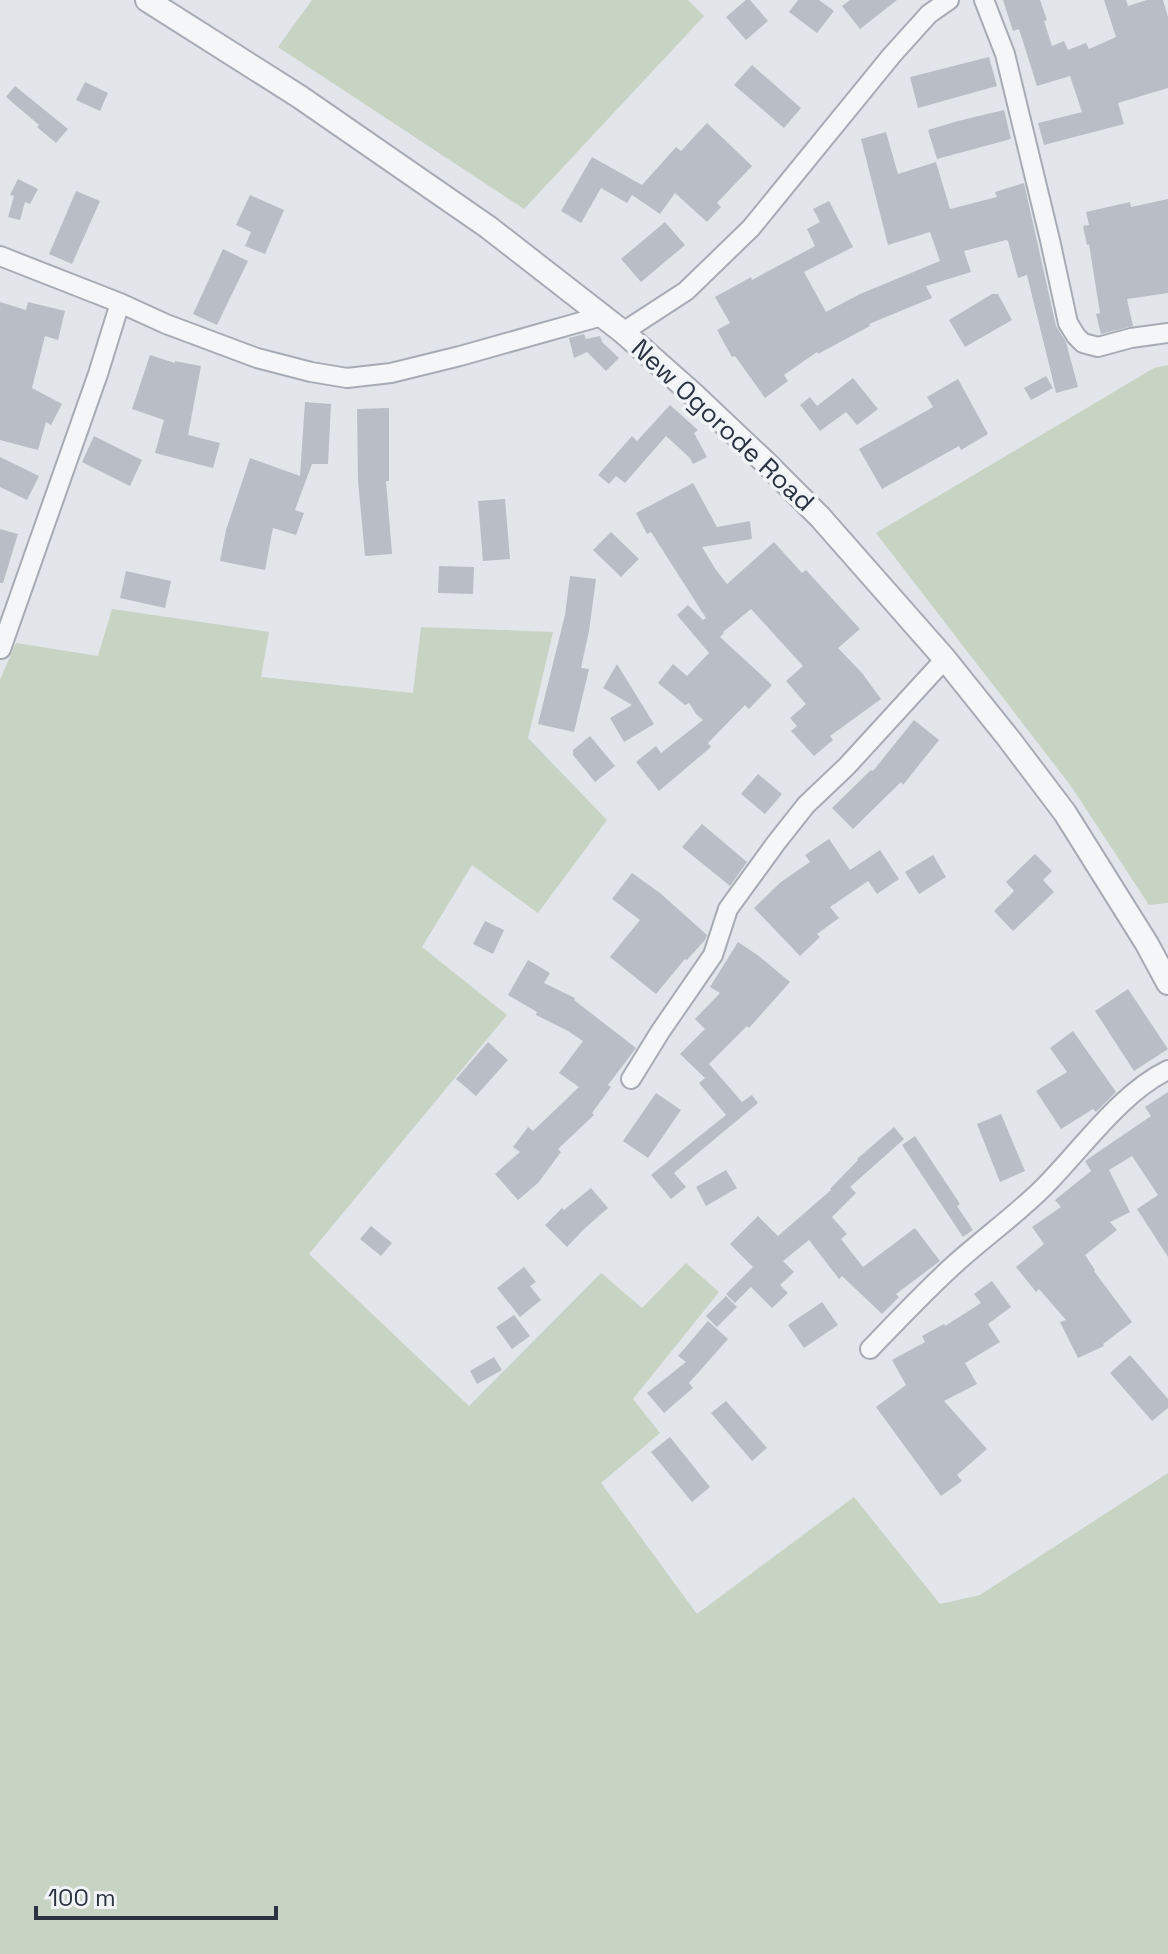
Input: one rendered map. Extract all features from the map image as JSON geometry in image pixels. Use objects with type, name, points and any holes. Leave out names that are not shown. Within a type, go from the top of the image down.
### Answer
[{"type":"street","name":"New Ogorode Road","points":[[147,0],[300,97],[488,227],[623,332],[693,394],[820,517],[945,659],[1065,813],[1168,983]]},
{"type":"street","points":[[623,332],[686,291],[751,228],[892,55],[929,14],[949,0]]},
{"type":"street","points":[[984,0],[1005,54],[1068,323],[1083,343],[1098,347],[1168,333]]},
{"type":"street","points":[[0,256],[257,358],[347,378],[391,373],[602,316]]},
{"type":"street","points":[[1,649],[120,303]]},
{"type":"street","points":[[631,1079],[713,955],[728,909],[776,843],[806,805],[847,766],[945,659]]},
{"type":"street","points":[[870,1349],[956,1263],[1045,1186],[1130,1097],[1168,1070]]},
{"type":"green space","points":[[312,0],[688,0],[704,16],[524,209],[278,47]]},
{"type":"green space","points":[[1168,365],[1168,903],[1149,905],[1071,786],[876,533],[1154,368]]},
{"type":"green space","points":[[112,609],[269,632],[261,677],[413,693],[421,627],[553,632],[528,738],[607,820],[538,913],[472,865],[422,947],[507,1015],[309,1254],[469,1406],[601,1273],[642,1308],[686,1263],[719,1292],[633,1399],[660,1433],[601,1483],[697,1614],[854,1497],[940,1604],[980,1595],[1168,1473],[1168,1954],[0,1954],[0,680],[16,643],[98,656]]},
{"type":"building","points":[[750,0],[768,21],[746,40],[726,17]]},
{"type":"building","points":[[798,0],[819,0],[834,11],[817,33],[789,12]]},
{"type":"building","points":[[850,0],[897,0],[860,29],[842,6]]},
{"type":"building","points":[[1003,0],[1040,0],[1052,46],[1064,41],[1068,50],[1086,43],[1089,49],[1116,37],[1104,0],[1126,0],[1128,6],[1147,0],[1163,0],[1168,17],[1168,88],[1118,103],[1124,124],[1044,145],[1038,123],[1082,112],[1070,76],[1037,86],[1019,29],[1013,31]]},
{"type":"building","points":[[989,57],[997,86],[918,108],[910,77]]},
{"type":"building","points":[[752,65],[801,108],[784,128],[734,85]]},
{"type":"building","points":[[85,82],[108,93],[100,111],[76,100]]},
{"type":"building","points":[[15,86],[68,129],[56,143],[6,97]]},
{"type":"building","points":[[1004,110],[1011,139],[937,159],[928,130]]},
{"type":"building","points":[[707,123],[752,166],[717,203],[721,207],[707,222],[675,193],[660,214],[632,195],[627,203],[601,188],[581,223],[561,211],[592,157],[642,185],[676,147],[681,151]]},
{"type":"building","points":[[886,132],[898,174],[936,162],[950,209],[997,197],[995,192],[1024,183],[1056,326],[1066,342],[1078,387],[1056,393],[1027,275],[1018,278],[1006,240],[964,251],[971,272],[926,286],[932,298],[869,324],[817,352],[784,375],[788,381],[765,398],[735,356],[732,357],[717,330],[730,323],[715,297],[815,246],[807,229],[820,222],[813,209],[829,201],[853,247],[804,272],[826,312],[860,294],[940,261],[930,232],[888,245],[861,139]]},
{"type":"building","points":[[18,179],[38,189],[30,204],[25,202],[20,220],[8,217],[14,196],[10,195]]},
{"type":"building","points":[[76,191],[100,201],[72,264],[49,254]]},
{"type":"building","points":[[250,195],[284,210],[265,254],[245,246],[251,232],[236,225]]},
{"type":"building","points":[[1168,199],[1168,293],[1127,299],[1133,326],[1101,334],[1089,244],[1083,226],[1089,225],[1086,212],[1130,202],[1131,207]]},
{"type":"building","points":[[665,222],[685,245],[641,282],[621,259]]},
{"type":"building","points":[[223,249],[248,261],[217,325],[193,314]]},
{"type":"building","points":[[992,294],[998,294],[1012,320],[965,347],[949,320]]},
{"type":"building","points":[[0,302],[26,310],[28,302],[65,311],[58,340],[45,336],[32,388],[62,404],[51,425],[46,422],[38,450],[0,440]]},
{"type":"building","points":[[584,334],[586,339],[600,336],[602,342],[619,358],[606,371],[587,352],[574,358],[569,338]]},
{"type":"building","points":[[150,355],[175,363],[201,366],[188,435],[220,443],[213,468],[155,453],[164,420],[132,409]]},
{"type":"building","points":[[1046,376],[1053,388],[1031,400],[1024,388]]},
{"type":"building","points":[[853,378],[878,409],[857,425],[846,412],[820,431],[800,405],[810,397],[817,406]]},
{"type":"building","points":[[958,379],[988,434],[961,450],[959,446],[882,489],[859,449],[933,407],[927,397]]},
{"type":"building","points":[[305,402],[331,404],[328,464],[312,464],[295,510],[304,513],[296,535],[273,528],[265,570],[220,561],[226,530],[250,458],[300,476]]},
{"type":"building","points":[[670,405],[698,430],[694,433],[707,457],[693,464],[666,436],[625,483],[616,476],[609,484],[598,475],[632,436],[637,441]]},
{"type":"building","points":[[389,408],[389,481],[386,481],[392,554],[365,556],[358,481],[357,409]]},
{"type":"building","points":[[94,436],[142,460],[130,486],[82,462]]},
{"type":"building","points":[[0,457],[39,476],[27,500],[0,487]]},
{"type":"building","points":[[693,483],[717,527],[750,521],[752,539],[702,547],[727,584],[774,542],[802,573],[806,570],[860,629],[838,648],[881,699],[830,736],[833,740],[814,756],[791,731],[797,726],[790,718],[806,704],[786,681],[803,666],[751,609],[720,637],[772,685],[749,709],[745,705],[708,743],[711,747],[659,791],[636,762],[656,746],[661,753],[703,720],[689,703],[685,705],[658,683],[673,664],[687,676],[709,653],[677,615],[688,605],[703,620],[706,618],[651,532],[647,534],[636,513]]},
{"type":"building","points":[[505,499],[510,559],[483,561],[478,501]]},
{"type":"building","points":[[0,529],[18,534],[3,583],[0,583]]},
{"type":"building","points":[[611,532],[639,559],[621,577],[593,550]]},
{"type":"building","points":[[439,566],[474,567],[473,594],[438,593]]},
{"type":"building","points":[[126,571],[171,581],[165,608],[120,598]]},
{"type":"building","points":[[570,576],[596,579],[581,668],[589,669],[574,732],[538,724],[565,615]]},
{"type":"building","points":[[617,664],[654,724],[624,742],[610,718],[632,705],[603,688]]},
{"type":"building","points":[[914,720],[939,740],[903,785],[901,782],[853,829],[832,808],[873,771]]},
{"type":"building","points":[[590,736],[615,766],[595,782],[573,755],[573,750]]},
{"type":"building","points":[[758,774],[782,794],[765,814],[741,794]]},
{"type":"building","points":[[702,824],[747,862],[730,886],[682,847]]},
{"type":"building","points":[[829,839],[850,870],[880,850],[899,879],[877,894],[868,881],[830,907],[839,918],[817,934],[820,937],[800,956],[754,908],[781,882],[810,862],[805,855]]},
{"type":"building","points":[[1035,854],[1052,871],[1043,880],[1054,892],[1013,931],[994,911],[1014,891],[1006,882]]},
{"type":"building","points":[[933,855],[946,877],[919,894],[905,872]]},
{"type":"building","points":[[632,873],[660,893],[707,935],[656,994],[610,957],[640,920],[612,899]]},
{"type":"building","points":[[485,921],[504,930],[493,954],[473,944]]},
{"type":"building","points":[[738,942],[790,982],[749,1028],[747,1026],[709,1064],[742,1102],[752,1095],[758,1103],[674,1173],[686,1187],[671,1199],[651,1175],[726,1115],[699,1083],[705,1078],[680,1054],[705,1029],[695,1019],[720,993],[710,987]]},
{"type":"building","points":[[528,960],[550,973],[544,983],[575,998],[636,1048],[608,1085],[611,1087],[592,1113],[594,1115],[558,1149],[561,1152],[538,1183],[518,1200],[495,1174],[520,1152],[513,1147],[528,1127],[533,1131],[579,1087],[559,1073],[583,1041],[536,1015],[537,1012],[508,995]]},
{"type":"building","points":[[1128,989],[1168,1049],[1134,1071],[1095,1011]]},
{"type":"building","points":[[1073,1031],[1116,1092],[1096,1112],[1093,1109],[1061,1129],[1036,1091],[1067,1072],[1050,1048]]},
{"type":"building","points":[[488,1042],[508,1060],[476,1096],[456,1079]]},
{"type":"building","points":[[1168,1092],[1168,1257],[1137,1209],[1158,1195],[1132,1156],[1109,1170],[1130,1212],[1110,1222],[1117,1230],[1085,1255],[1132,1322],[1104,1346],[1078,1358],[1060,1322],[1066,1320],[1039,1289],[1036,1292],[1016,1267],[1044,1244],[1032,1227],[1061,1207],[1055,1200],[1091,1171],[1085,1161],[1151,1116],[1145,1107]]},
{"type":"building","points":[[656,1093],[681,1110],[648,1158],[623,1141]]},
{"type":"building","points":[[1001,1114],[1025,1171],[1000,1182],[977,1124]]},
{"type":"building","points":[[894,1127],[904,1139],[850,1187],[856,1193],[832,1217],[847,1234],[841,1239],[863,1267],[915,1228],[940,1261],[896,1294],[899,1297],[882,1314],[842,1276],[839,1279],[809,1240],[783,1261],[794,1272],[780,1285],[788,1293],[772,1308],[751,1287],[735,1303],[726,1294],[753,1267],[730,1244],[758,1216],[778,1236],[831,1190],[857,1159]]},
{"type":"building","points":[[915,1136],[960,1204],[957,1206],[973,1230],[963,1237],[902,1145]]},
{"type":"building","points":[[726,1170],[737,1188],[706,1206],[696,1187]]},
{"type":"building","points":[[591,1188],[608,1208],[567,1247],[545,1225],[562,1208],[564,1210]]},
{"type":"building","points":[[371,1226],[392,1243],[381,1256],[360,1239]]},
{"type":"building","points":[[524,1267],[536,1282],[530,1286],[541,1300],[520,1317],[497,1288]]},
{"type":"building","points":[[992,1281],[1011,1307],[988,1324],[1000,1342],[965,1363],[977,1384],[944,1401],[987,1449],[957,1475],[962,1481],[941,1496],[876,1407],[906,1385],[892,1360],[925,1342],[922,1336],[945,1326],[981,1303],[974,1294]]},
{"type":"building","points":[[726,1296],[737,1307],[717,1327],[706,1316]]},
{"type":"building","points":[[822,1302],[838,1325],[804,1348],[788,1325]]},
{"type":"building","points":[[514,1315],[530,1336],[512,1349],[496,1327]]},
{"type":"building","points":[[708,1321],[728,1339],[689,1383],[693,1388],[664,1413],[647,1393],[686,1362],[678,1356]]},
{"type":"building","points":[[1130,1355],[1168,1399],[1168,1408],[1152,1421],[1110,1373]]},
{"type":"building","points":[[494,1357],[502,1370],[477,1384],[470,1371]]},
{"type":"building","points":[[726,1401],[767,1448],[752,1461],[711,1413]]},
{"type":"building","points":[[670,1437],[710,1487],[692,1502],[651,1452]]}]
